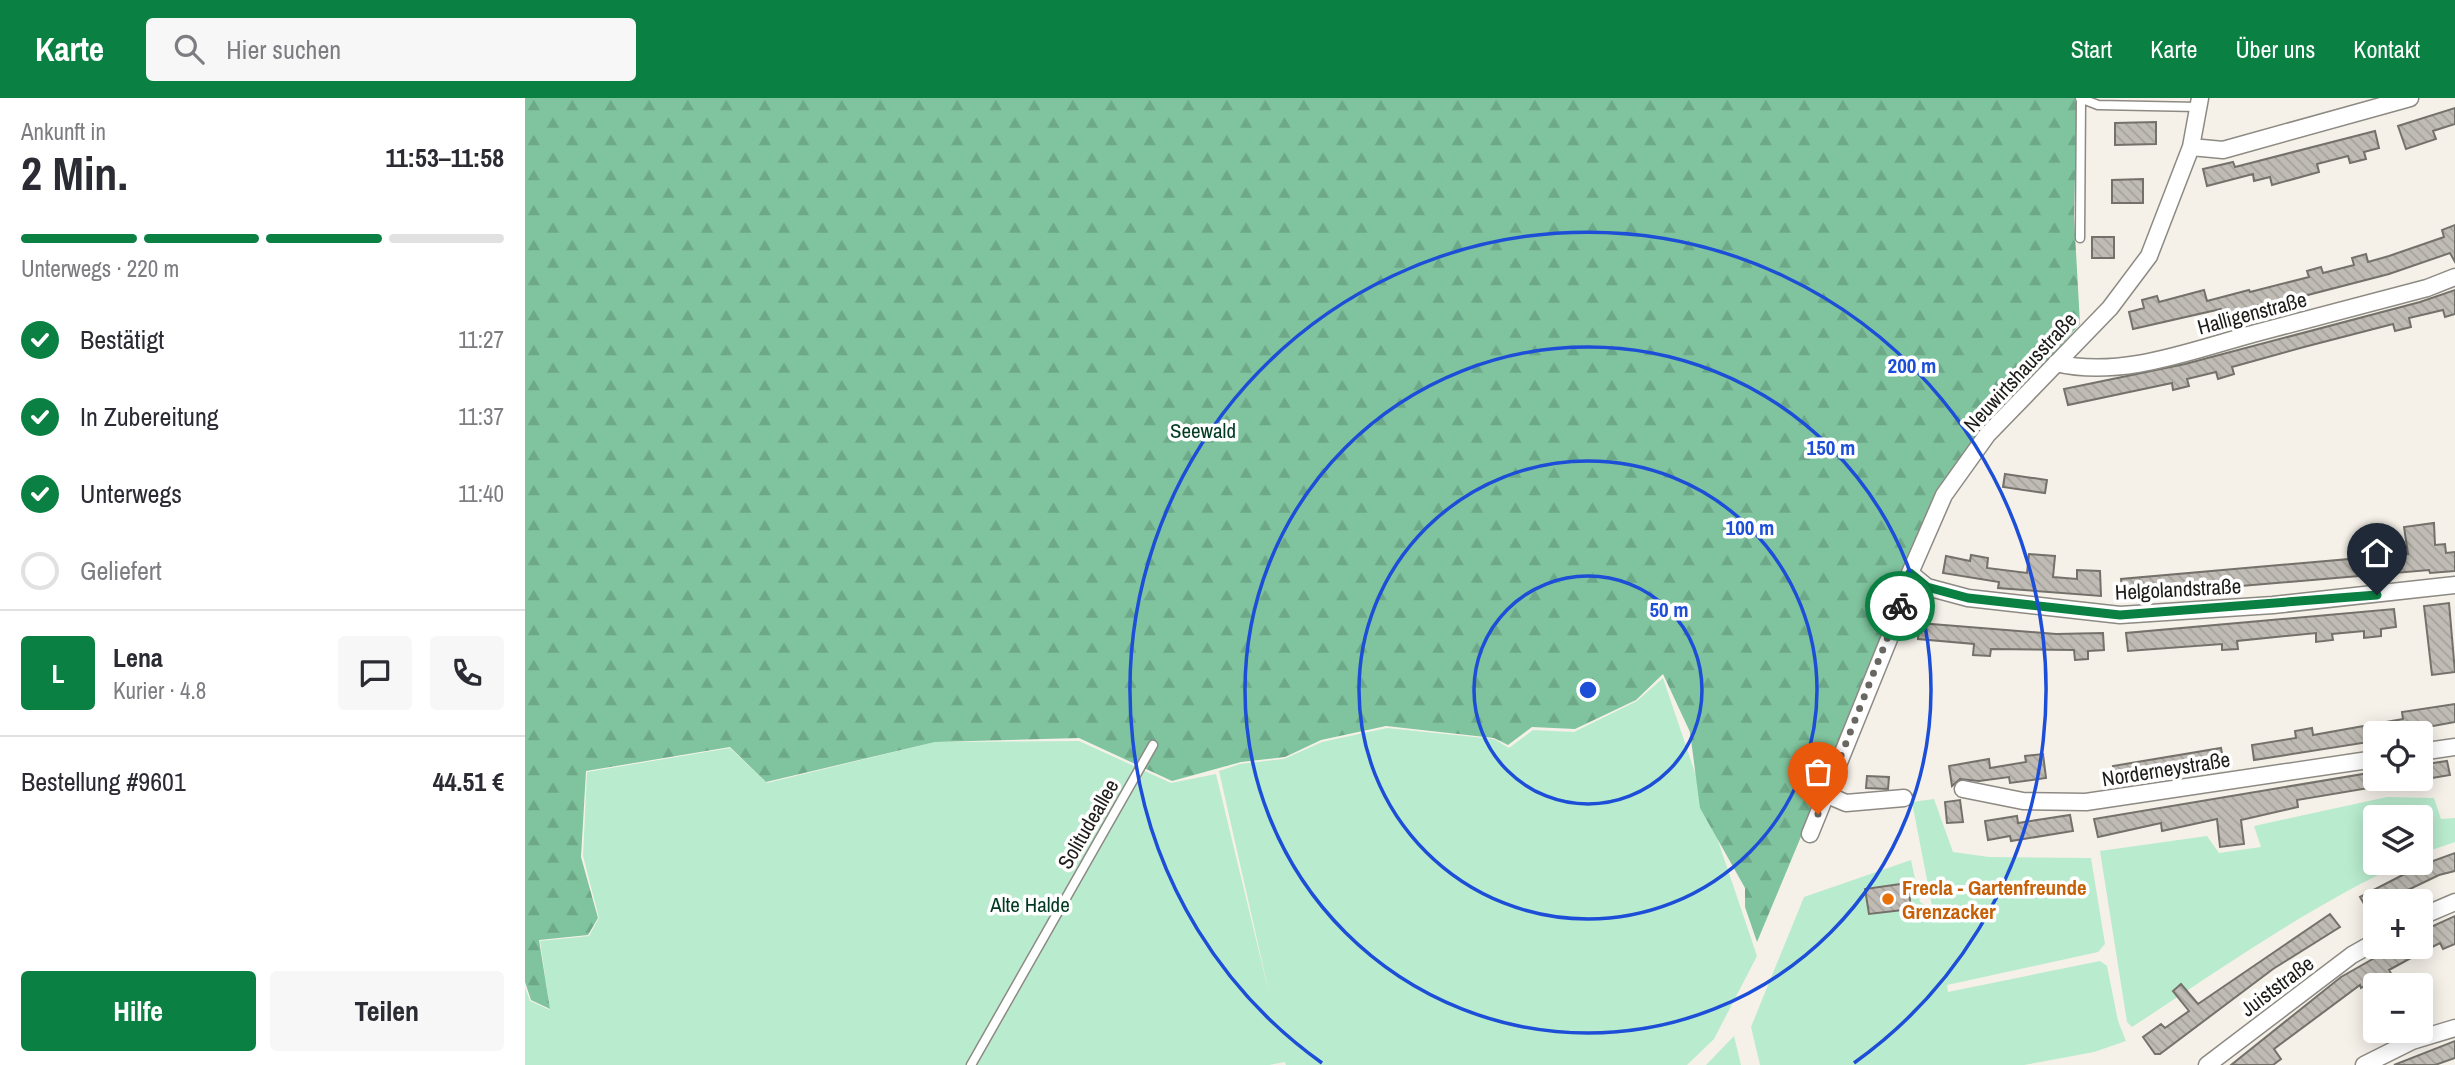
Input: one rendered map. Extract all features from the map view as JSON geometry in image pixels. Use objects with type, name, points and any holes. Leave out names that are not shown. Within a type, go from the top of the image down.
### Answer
[{"type":"street","points":[[2191,147],[2223,150],[2262,133],[2410,98]]},
{"type":"street","name":"Neuwirtshausstraße","points":[[1810,834],[1891,634],[1910,573],[1944,495],[1987,435],[2110,308],[2149,256],[2191,147],[2199,103]]},
{"type":"street","name":"Halligenstraße","points":[[2056,363],[2080,369],[2110,369],[2427,288],[2455,277]]},
{"type":"street","name":"Helgolandstraße","points":[[1910,573],[1927,587],[1968,598],[2120,615],[2273,605],[2455,585]]},
{"type":"street","points":[[2433,750],[2455,747]]},
{"type":"street","name":"Norderneystraße","points":[[1962,789],[2023,801],[2086,802],[2363,761]]},
{"type":"street","points":[[1825,794],[1846,803],[1904,798]]},
{"type":"street","points":[[2433,911],[2455,902]]},
{"type":"street","name":"Juiststraße","points":[[2207,1065],[2363,949]]},
{"type":"street","points":[[2433,1032],[2455,1028]]},
{"type":"street","points":[[2364,1065],[2404,1043]]},
{"type":"lane","points":[[2080,238],[2081,99],[2098,105],[2199,103]]},
{"type":"lane","name":"Solitudeallee","points":[[971,1065],[1153,746]]},
{"type":"green space","name":"Seewald","points":[[525,98],[2077,98],[2074,216],[2080,324],[1982,433],[1886,633],[1757,942],[1745,907],[1745,888],[1700,808],[1690,732],[1663,674],[1636,700],[1575,729],[1532,727],[1508,745],[1494,738],[1386,726],[1321,740],[1285,757],[1241,762],[1172,781],[1079,738],[935,742],[766,782],[730,747],[586,771],[581,857],[598,918],[588,935],[539,940],[550,1009],[531,1000],[525,982]]},
{"type":"green space","name":"Alte Halde","points":[[1663,678],[1757,956],[1714,1039],[1687,1065],[1286,1065],[1285,1062],[1269,1065],[525,1065],[525,987],[530,1001],[550,1010],[540,941],[589,936],[599,918],[583,856],[587,772],[730,748],[767,783],[935,742],[1079,741],[1171,783],[1216,774],[1270,997],[1219,771],[1240,764],[1284,759],[1322,742],[1387,728],[1494,739],[1509,748],[1533,730],[1574,732],[1637,701]]},
{"type":"green space","points":[[2387,797],[2434,798],[2441,819],[2455,818],[2455,842],[2433,850],[2433,805],[2363,805],[2363,875],[2379,875],[2298,919],[2132,1027],[2127,1022],[2100,851],[2207,836],[2219,853],[2261,847],[2254,826]]},
{"type":"green space","points":[[1934,799],[1953,852],[1989,857],[2091,858],[2105,944],[2098,952],[1947,985],[1948,992],[2100,961],[2107,966],[2118,1021],[2126,1041],[2094,1052],[2024,1065],[1760,1065],[1751,1027],[1804,897],[1911,860],[1920,902],[1933,911],[1912,802]]},
{"type":"green space","points":[[1734,1036],[1741,1065],[1706,1065]]},
{"type":"building","points":[[2455,108],[2455,124],[2433,131],[2436,139],[2406,149],[2398,126]]},
{"type":"building","points":[[2156,122],[2156,144],[2115,145],[2115,123]]},
{"type":"building","points":[[2375,131],[2379,148],[2364,152],[2366,159],[2350,163],[2348,156],[2317,164],[2319,172],[2272,185],[2270,177],[2254,181],[2253,174],[2207,186],[2203,169],[2233,162],[2235,167]]},
{"type":"building","points":[[2143,179],[2143,203],[2112,203],[2112,180]]},
{"type":"building","points":[[2455,225],[2455,262],[2450,253],[2389,274],[2269,305],[2268,303],[2223,315],[2221,309],[2133,329],[2129,312],[2144,308],[2142,300],[2157,296],[2159,302],[2204,290],[2207,301],[2249,290],[2250,292],[2309,277],[2307,271],[2321,267],[2323,273],[2354,265],[2352,258],[2366,254],[2368,262],[2389,256],[2444,237],[2442,230]]},
{"type":"building","points":[[2092,237],[2114,237],[2114,258],[2092,258]]},
{"type":"building","points":[[2455,290],[2455,314],[2445,317],[2443,310],[2409,318],[2411,327],[2395,331],[2393,324],[2304,347],[2232,367],[2234,374],[2218,379],[2216,372],[2187,379],[2189,386],[2173,390],[2172,383],[2068,405],[2064,389],[2185,364],[2420,302]]},
{"type":"building","points":[[2005,474],[2047,480],[2045,493],[2003,487]]},
{"type":"building","points":[[2434,523],[2435,545],[2445,544],[2446,553],[2455,552],[2455,571],[2430,573],[2429,570],[2123,596],[2121,579],[2349,559],[2348,552],[2366,550],[2366,557],[2408,554],[2404,527]]},
{"type":"building","points":[[2029,554],[2055,556],[2053,577],[2077,579],[2077,570],[2100,571],[2101,596],[1998,588],[1999,582],[1943,573],[1946,556],[1970,561],[1971,555],[1988,558],[1987,568],[2027,573]]},
{"type":"building","points":[[2449,603],[2455,672],[2432,675],[2424,606]]},
{"type":"building","points":[[2394,609],[2396,627],[2381,629],[2381,636],[2364,638],[2364,631],[2332,634],[2333,640],[2316,642],[2316,633],[2237,641],[2238,649],[2222,650],[2222,644],[2128,651],[2126,633]]},
{"type":"building","points":[[1919,623],[2056,634],[2103,633],[2104,650],[2088,651],[2088,659],[2075,660],[2074,650],[1991,649],[1990,656],[1973,655],[1974,644],[1918,639]]},
{"type":"building","points":[[2455,704],[2455,722],[2433,726],[2433,721],[2392,721],[2403,719],[2402,712]]},
{"type":"building","points":[[2363,726],[2363,743],[2254,760],[2252,745],[2296,738],[2295,731],[2312,728],[2313,735]]},
{"type":"building","points":[[2221,748],[2224,764],[2116,783],[2113,766]]},
{"type":"building","points":[[2043,754],[2046,778],[2010,783],[2009,777],[1979,781],[1960,779],[1952,786],[1949,766],[1989,759],[1990,768],[2026,762],[2025,756]]},
{"type":"building","points":[[2447,761],[2450,775],[2433,778],[2433,763]]},
{"type":"building","points":[[2363,774],[2363,789],[2297,800],[2298,807],[2241,820],[2244,844],[2220,847],[2217,819],[2162,831],[2161,823],[2098,837],[2094,819]]},
{"type":"building","points":[[1867,776],[1889,777],[1888,789],[1866,788]]},
{"type":"building","points":[[1960,800],[1963,822],[1947,823],[1945,802]]},
{"type":"building","points":[[2070,815],[2073,831],[2011,841],[2010,836],[1988,840],[1985,821],[2017,816],[2018,823]]},
{"type":"building","points":[[2455,853],[2455,871],[2439,875],[2410,889],[2376,889],[2403,875],[2433,875],[2433,861]]},
{"type":"building","name":"Frecla - Gartenfreunde Grenzacker","points":[[1908,883],[1911,909],[1869,914],[1865,889]]},
{"type":"building","points":[[2330,914],[2340,927],[2273,969],[2160,1054],[2155,1054],[2143,1037],[2161,1024],[2165,1028],[2189,1011],[2173,991],[2181,984],[2198,1004]]},
{"type":"building","points":[[2455,916],[2455,944],[2443,949],[2440,943],[2433,946],[2433,926]]},
{"type":"building","points":[[2373,959],[2409,959],[2389,970],[2391,973],[2363,973],[2363,987],[2361,988],[2360,985],[2274,1049],[2281,1059],[2273,1065],[2231,1065],[2341,977]]},
{"type":"building","points":[[2455,1041],[2455,1058],[2435,1065],[2394,1065]]},
{"type":"way so far","points":[[1818,814],[1900,606]]},
{"type":"place","name":"Frecla - Gartenfreunde Grenzacker","points":[[1888,899]]},
{"type":"route","points":[[1900,606],[1910,573],[1927,587],[1968,598],[2120,615],[2377,595]]}]
